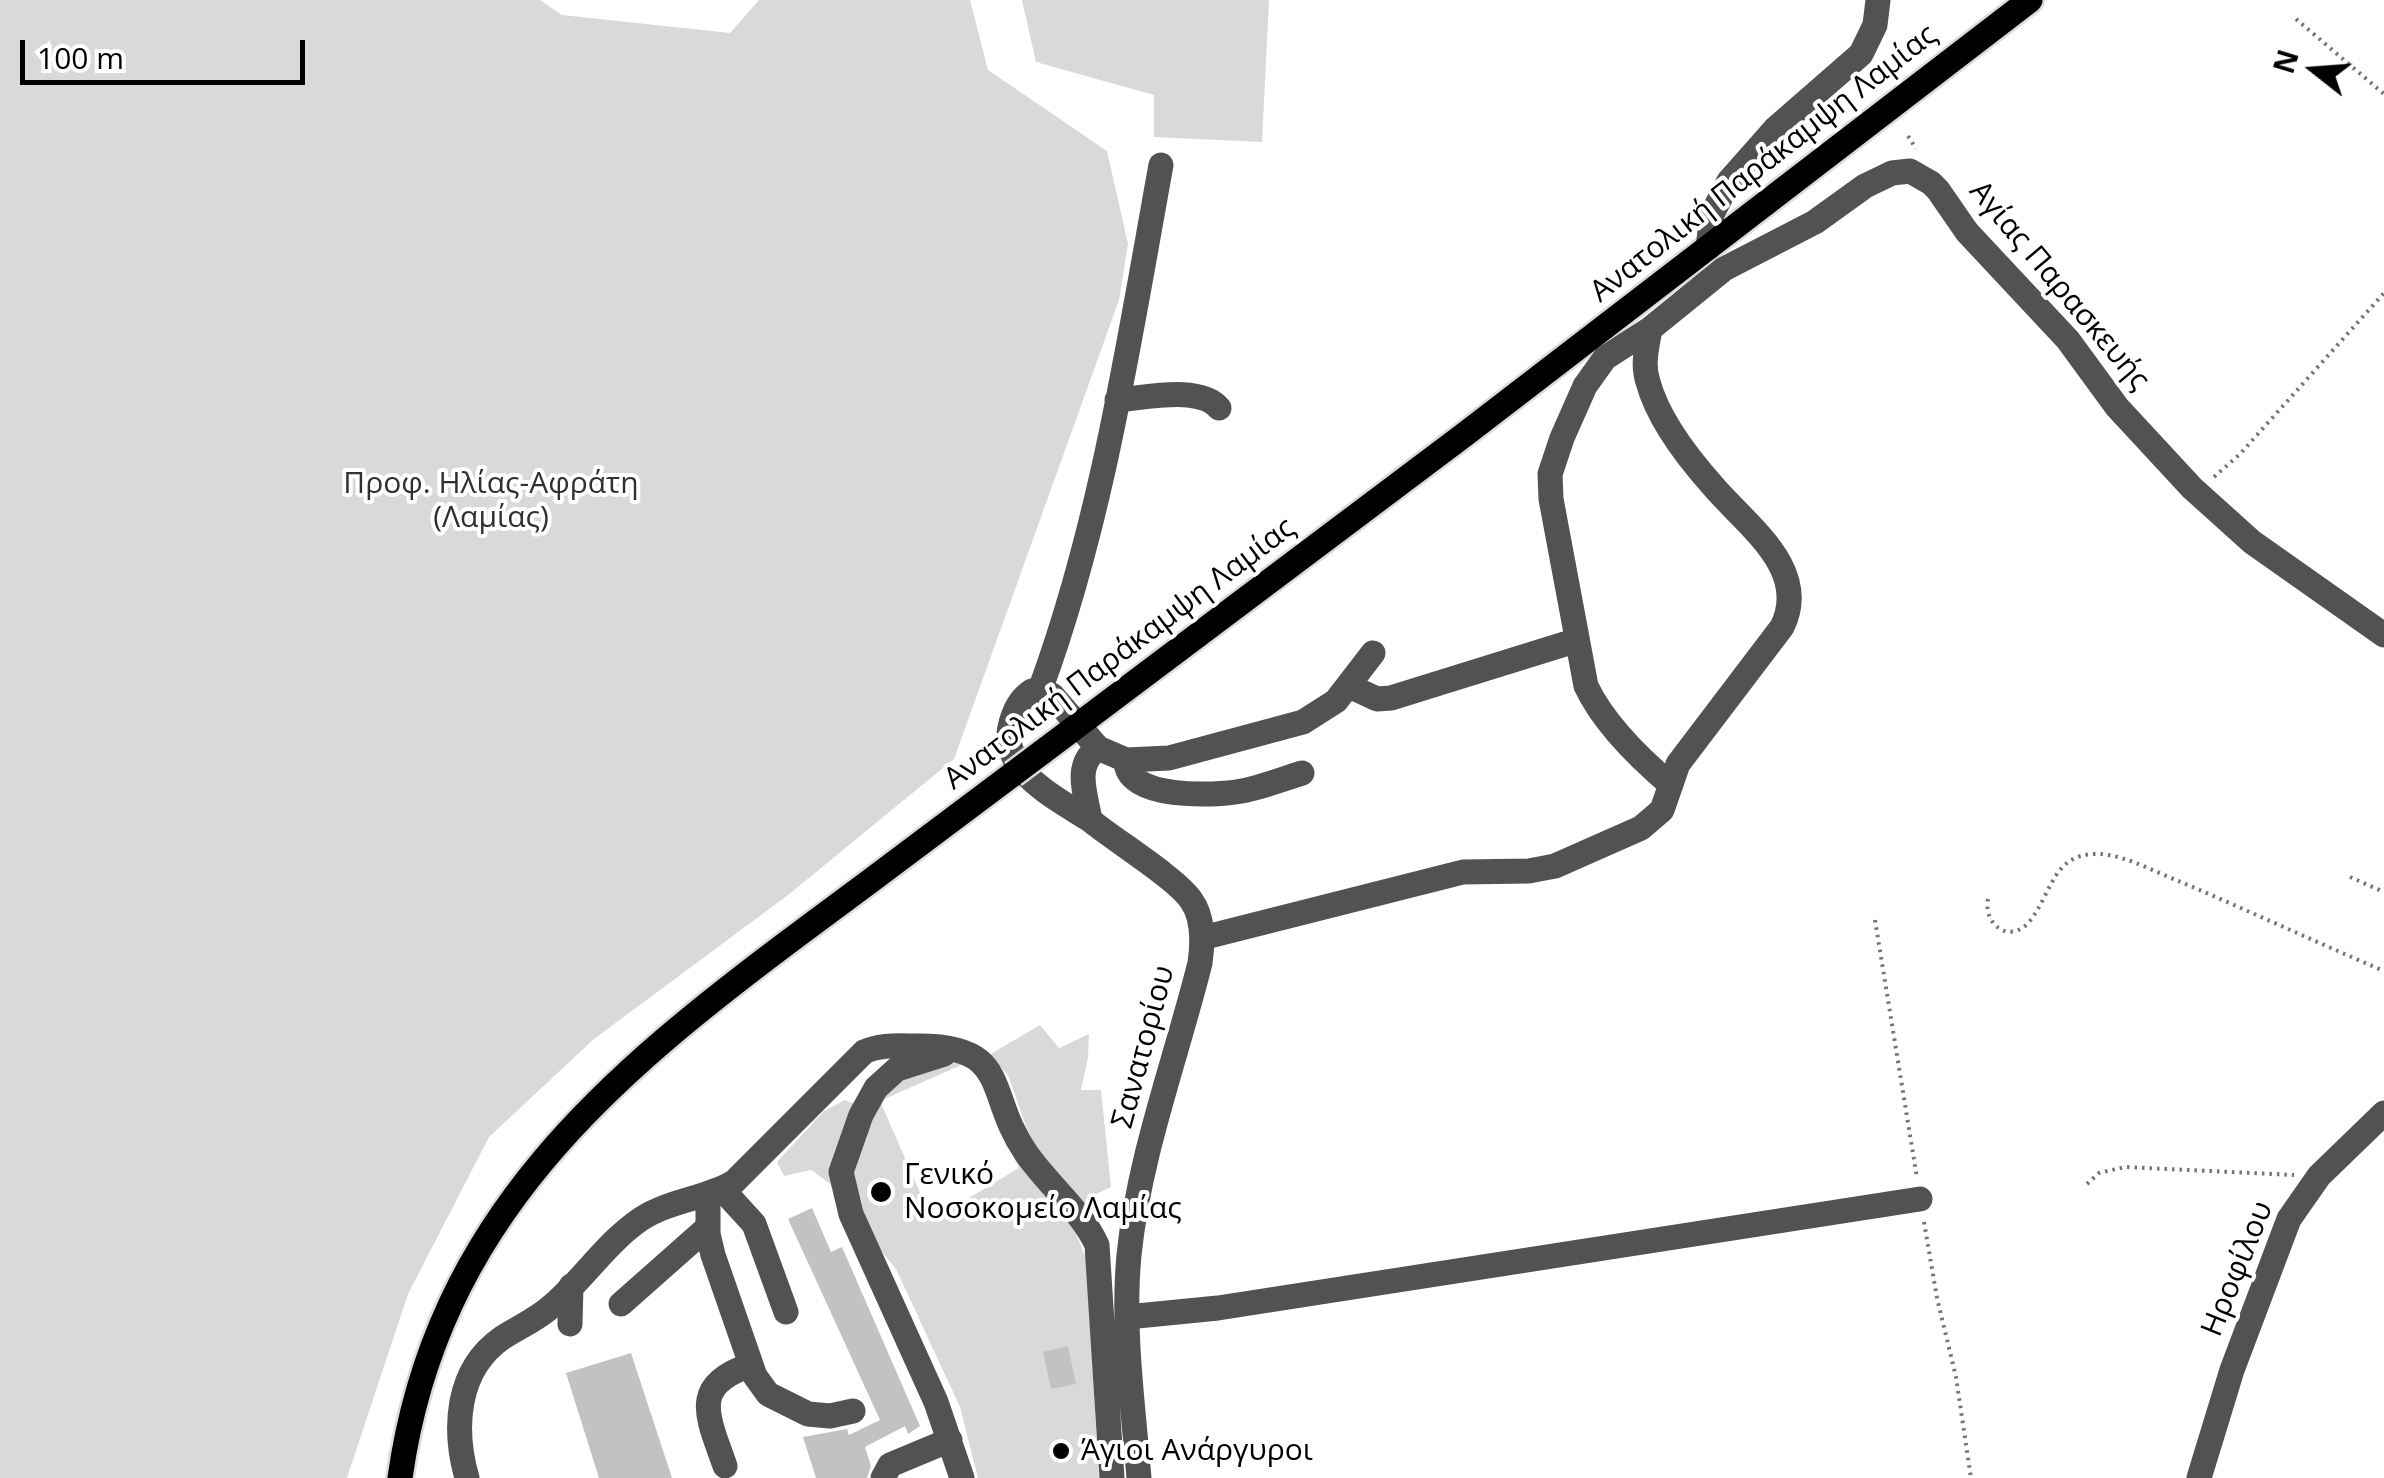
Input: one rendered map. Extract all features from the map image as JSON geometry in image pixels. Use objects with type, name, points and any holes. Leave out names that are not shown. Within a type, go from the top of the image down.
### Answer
[{"type":"main road","name":"Ανατολική Παράκαμψη Λαμίας","points":[[400,1478],[417,1394],[456,1294],[516,1192],[561,1137],[616,1081],[720,994],[1639,301],[2030,0]]},
{"type":"street","points":[[1708,248],[1712,214],[1729,181],[1775,129],[1861,54],[1875,25],[1878,0]]},
{"type":"street","points":[[1161,165],[1083,556],[1063,629],[1040,690],[1052,696],[1098,748],[1126,760],[1169,758],[1281,729],[1320,712],[1336,701],[1373,654]]},
{"type":"street","name":"Αγίας Παρασκευής","points":[[1671,786],[1626,742],[1586,686],[1550,484],[1562,438],[1590,377],[1614,350],[1654,325],[1745,256],[1815,222],[1865,186],[1892,173],[1910,172],[1931,183],[1967,232],[2080,355],[2124,416],[2192,488],[2252,542],[2384,636]]},
{"type":"street","points":[[1202,938],[1463,872],[1529,871],[1563,863],[1648,824],[1662,810],[1678,764],[1782,627],[1790,598],[1775,554],[1703,474],[1650,388],[1645,357],[1654,325],[1639,301]]},
{"type":"street","points":[[1116,400],[1196,394],[1213,400],[1219,408]]},
{"type":"street","points":[[1349,686],[1377,699],[1392,698],[1568,643]]},
{"type":"street","name":"Σανατορίου","points":[[1040,690],[1032,690],[1020,702],[1009,730],[1008,750],[1036,784],[1182,890],[1197,911],[1202,938],[1200,962],[1146,1167],[1129,1255],[1127,1316],[1139,1478]]},
{"type":"street","points":[[1090,820],[1083,765],[1098,748]]},
{"type":"street","points":[[1126,760],[1127,770],[1137,783],[1181,792],[1242,791],[1302,773]]},
{"type":"street","points":[[466,1478],[459,1418],[472,1371],[501,1338],[552,1306],[641,1220],[666,1206],[715,1192],[752,1167],[864,1052],[882,1046],[926,1046],[969,1052],[991,1076],[1022,1148],[1092,1233],[1100,1258],[1112,1478]]},
{"type":"street","points":[[962,1478],[950,1440],[851,1214],[842,1172],[861,1115],[876,1088],[897,1069],[947,1053],[969,1052]]},
{"type":"street","name":"Ηροφίλου","points":[[2199,1478],[2232,1370],[2281,1236],[2296,1206],[2319,1176],[2384,1113]]},
{"type":"street","points":[[715,1192],[708,1226],[713,1255],[760,1385],[791,1408],[830,1416],[853,1411]]},
{"type":"street","points":[[715,1192],[754,1224],[786,1312]]},
{"type":"street","points":[[1127,1316],[1218,1308],[1920,1198]]},
{"type":"street","points":[[621,1304],[708,1226]]},
{"type":"street","points":[[1100,1258],[1129,1255]]},
{"type":"street","points":[[570,1324],[571,1286]]},
{"type":"street","points":[[725,1466],[708,1414],[708,1400],[717,1382],[751,1365]]},
{"type":"street","points":[[882,1478],[890,1464],[950,1440]]},
{"type":"path","points":[[2296,18],[2384,94]]},
{"type":"path","points":[[2192,488],[2208,482],[2240,454],[2384,293]]},
{"type":"path","points":[[1988,899],[1985,912],[1992,925],[2008,932],[2019,929],[2029,922],[2060,868],[2073,859],[2106,855],[2190,886],[2384,971]]},
{"type":"path","points":[[2350,877],[2384,892]]},
{"type":"path","points":[[2087,1184],[2098,1173],[2125,1167],[2319,1176]]},
{"type":"green space","name":"Προφ. Ηλίας-Αφράτη (Λαμίας)","points":[[0,0],[540,0],[562,15],[730,33],[759,0],[970,0],[988,70],[1107,151],[1128,244],[1119,300],[954,759],[788,895],[594,1039],[489,1137],[408,1294],[347,1478],[0,1478]]},
{"type":"green space","points":[[1022,0],[1269,0],[1262,142],[1154,137],[1154,95],[1036,62]]},
{"type":"green space","points":[[1040,1025],[1059,1048],[1089,1034],[1081,1090],[1101,1090],[1111,1187],[1092,1196],[1071,1222],[1086,1258],[1099,1478],[978,1478],[960,1407],[896,1269],[878,1247],[853,1200],[811,1170],[784,1176],[777,1162],[824,1111],[845,1100],[868,1110],[884,1090],[941,1057],[966,1063],[880,1101],[932,1220],[1019,1168],[1005,1138],[1027,1129],[1008,1075],[989,1055]]},
{"type":"building","points":[[812,1208],[831,1252],[842,1247],[920,1426],[908,1434],[905,1426],[865,1447],[871,1466],[867,1478],[816,1478],[803,1437],[847,1429],[849,1435],[880,1420],[788,1219]]},
{"type":"building","points":[[1068,1346],[1076,1384],[1051,1389],[1043,1352]]},
{"type":"building","points":[[631,1353],[672,1478],[599,1478],[566,1373]]},
{"type":"place","name":"Γενικό Νοσοκομείο Λαμίας","points":[[881,1192]]},
{"type":"place","name":"Άγιοι Ανάργυροι","points":[[1061,1451]]}]
